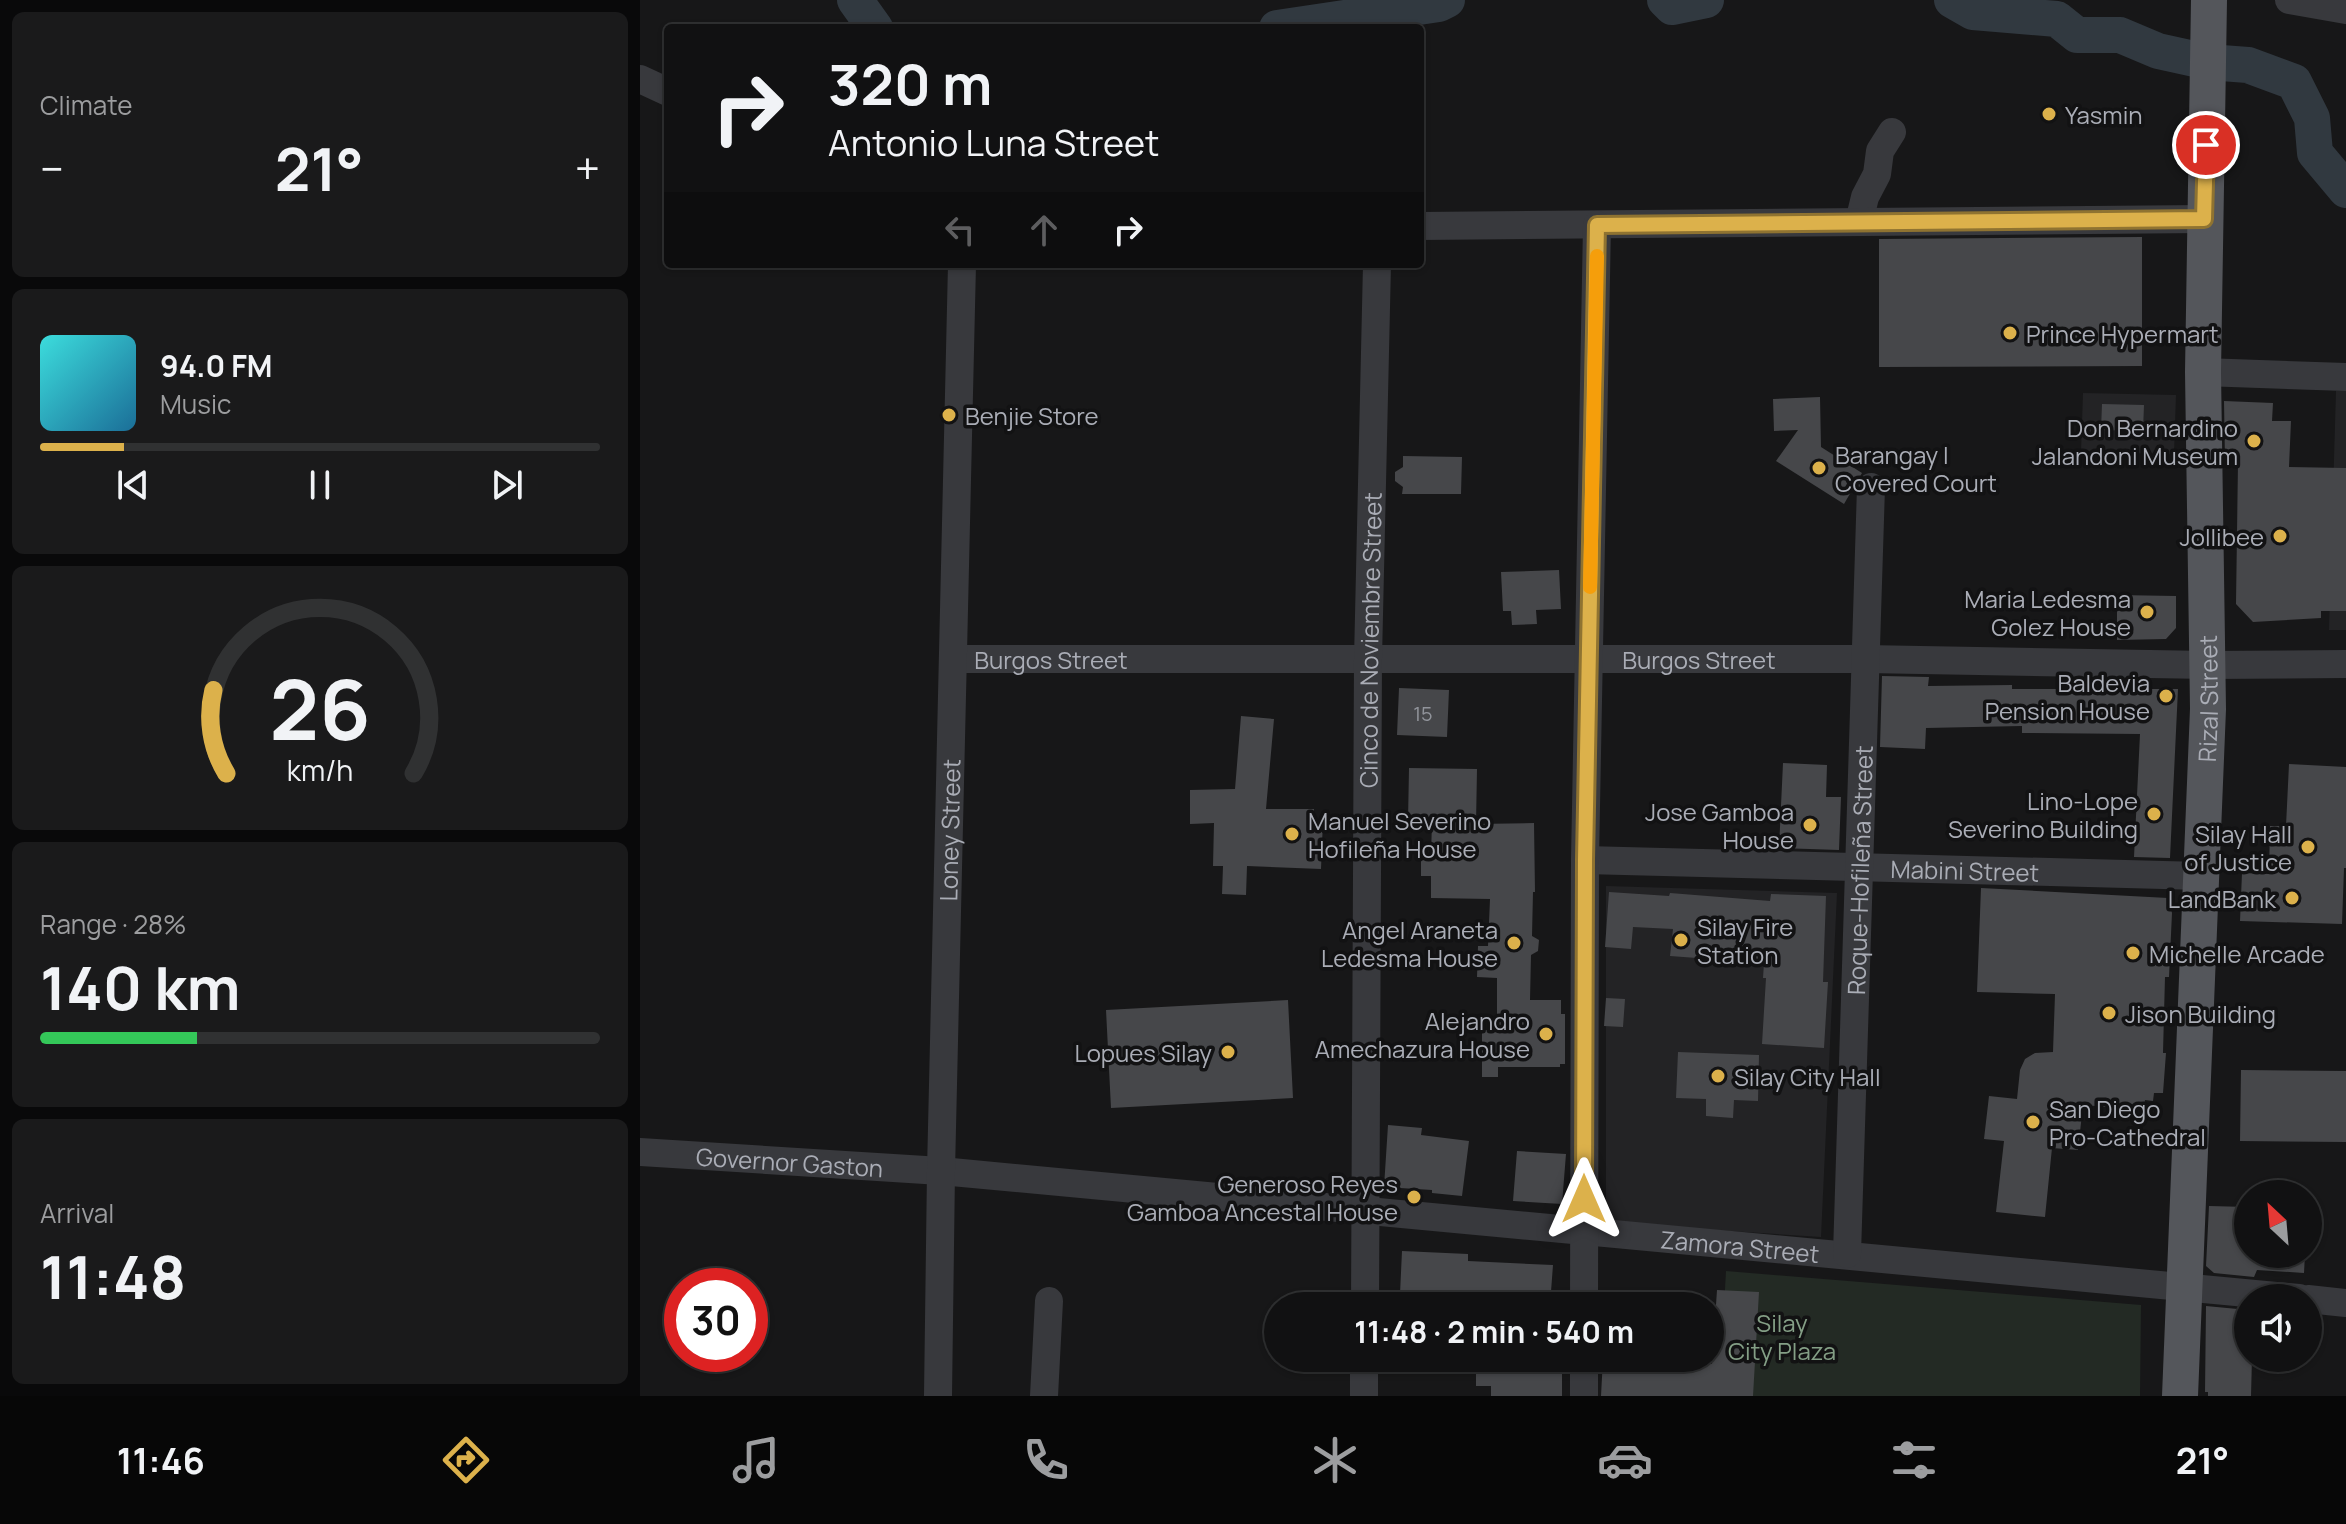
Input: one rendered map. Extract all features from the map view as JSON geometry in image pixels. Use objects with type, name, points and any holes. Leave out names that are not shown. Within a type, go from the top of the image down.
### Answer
[{"type":"main road","name":"Rizal Street","points":[[2180,1396],[2208,665],[2203,372],[2209,13]]},
{"type":"street","points":[[2289,0],[2346,10]]},
{"type":"street","points":[[640,79],[664,90]]},
{"type":"street","points":[[1859,222],[1865,197],[1877,174],[1880,151],[1892,132]]},
{"type":"street","points":[[1424,226],[2204,219]]},
{"type":"street","points":[[1584,1292],[1585,860],[1597,225]]},
{"type":"street","name":"Loney Street","points":[[938,1396],[962,268]]},
{"type":"street","name":"Cinco de Noviembre Street","points":[[1365,1292],[1368,659],[1377,268]]},
{"type":"street","points":[[2203,372],[2346,377]]},
{"type":"street","name":"Roque-Hofileña Street","points":[[1847,1254],[1871,487]]},
{"type":"street","name":"Burgos Street","points":[[955,659],[1865,659],[2208,665],[2346,664]]},
{"type":"street","name":"Mabini Street","points":[[1585,860],[2201,876]]},
{"type":"street","name":"Governor Gaston","points":[[640,1152],[941,1171]]},
{"type":"street","name":"Zamora Street","points":[[941,1171],[2234,1291]]},
{"type":"street","points":[[2322,1300],[2346,1303]]},
{"type":"street","points":[[1044,1396],[1049,1301]]},
{"type":"street","points":[[1364,1372],[1364,1396]]},
{"type":"street","points":[[1584,1372],[1584,1396]]},
{"type":"shaded area","points":[[2336,391],[2346,391],[2346,630],[2329,630]]},
{"type":"shaded area","points":[[2083,393],[2176,395],[2174,454],[2081,452]]},
{"type":"shaded area","points":[[1606,886],[1837,893],[1821,1237],[1606,1223]]},
{"type":"green space","name":"Silay City Plaza","points":[[1726,1271],[2141,1305],[2140,1396],[1719,1396],[1720,1372],[1724,1372]]},
{"type":"building","name":"Prince Hypermart","points":[[2142,237],[2142,366],[1879,367],[1879,239]]},
{"type":"building","name":"Barangay I Covered Court","points":[[1820,397],[1821,447],[1862,473],[1844,504],[1776,461],[1798,430],[1774,431],[1773,399]]},
{"type":"building","name":"Jollibee","points":[[2224,401],[2273,403],[2272,421],[2291,421],[2289,467],[2346,468],[2346,611],[2321,611],[2321,618],[2253,622],[2236,604],[2238,462],[2225,462]]},
{"type":"building","points":[[2102,404],[2144,405],[2143,431],[2101,430]]},
{"type":"building","points":[[1403,456],[1462,457],[1461,494],[1402,494],[1403,487],[1395,481],[1395,472],[1403,467]]},
{"type":"building","points":[[1559,570],[1561,609],[1536,610],[1537,624],[1512,625],[1511,611],[1503,611],[1501,572]]},
{"type":"building","name":"Maria Ledesma Golez House","points":[[2117,595],[2176,596],[2176,628],[2166,639],[2117,640]]},
{"type":"building","points":[[1882,676],[1929,677],[1928,686],[2178,689],[2170,858],[2134,857],[2140,734],[2022,733],[2022,726],[1926,728],[1925,749],[1880,747]]},
{"type":"building","points":[[1399,688],[1449,690],[1447,737],[1397,735]]},
{"type":"building","points":[[1241,716],[1274,719],[1266,809],[1314,809],[1314,820],[1323,820],[1321,869],[1247,866],[1246,895],[1222,894],[1223,866],[1213,866],[1214,823],[1190,824],[1190,790],[1235,789]]},
{"type":"building","name":"Jose Gamboa House","points":[[1783,763],[1827,765],[1826,797],[1841,797],[1839,850],[1779,848]]},
{"type":"building","points":[[2289,764],[2346,767],[2346,868],[2342,924],[2240,921],[2242,873],[2269,874],[2270,826],[2286,826]]},
{"type":"building","points":[[1409,768],[1477,769],[1476,824],[1534,823],[1532,936],[1539,940],[1538,951],[1531,955],[1530,1000],[1561,1000],[1561,1014],[1565,1014],[1565,1064],[1560,1064],[1560,1067],[1498,1067],[1498,1077],[1482,1077],[1482,1030],[1497,1030],[1497,978],[1477,977],[1478,946],[1488,946],[1490,899],[1431,898],[1431,876],[1421,876],[1421,856],[1431,856],[1432,821],[1408,821]]},
{"type":"building","points":[[1981,888],[2168,898],[2172,913],[2169,977],[2165,977],[2163,1093],[2154,1093],[2153,1101],[2145,1100],[2144,1110],[2083,1105],[2078,1150],[2052,1148],[2045,1217],[1996,1212],[2004,1141],[1984,1139],[1989,1096],[2017,1099],[2020,1070],[2025,1059],[2035,1053],[2053,1052],[2055,994],[1977,992]]},
{"type":"building","points":[[1609,892],[1669,896],[1670,893],[1770,901],[1771,894],[1826,896],[1823,982],[1828,982],[1824,1048],[1762,1044],[1764,963],[1670,956],[1673,929],[1633,927],[1631,949],[1605,947]]},
{"type":"building","points":[[1606,998],[1625,999],[1623,1027],[1604,1026]]},
{"type":"building","points":[[1288,1000],[1293,1098],[1111,1108],[1106,1010]]},
{"type":"building","name":"Silay City Hall","points":[[1678,1052],[1759,1055],[1758,1101],[1734,1100],[1733,1118],[1706,1116],[1706,1099],[1676,1098]]},
{"type":"building","points":[[2241,1070],[2346,1071],[2346,1142],[2240,1141]]},
{"type":"building","points":[[1388,1125],[1422,1128],[1421,1135],[1469,1141],[1462,1196],[1432,1193],[1432,1190],[1384,1187]]},
{"type":"building","points":[[1517,1151],[1566,1154],[1562,1204],[1513,1201]]},
{"type":"building","points":[[2209,1206],[2234,1207],[2234,1268],[2304,1268],[2304,1273],[2257,1270],[2254,1277],[2214,1273],[2206,1266]]},
{"type":"building","points":[[1402,1251],[1468,1254],[1468,1261],[1553,1265],[1551,1292],[1400,1292]]},
{"type":"building","points":[[1717,1290],[1759,1292],[1753,1396],[1601,1396],[1602,1372],[1724,1372],[1724,1292]]},
{"type":"building","points":[[2206,1306],[2234,1309],[2234,1372],[2252,1372],[2251,1396],[2208,1396],[2205,1392]]},
{"type":"building","points":[[1476,1372],[1562,1372],[1562,1396],[1491,1396],[1491,1386],[1476,1386]]},
{"type":"waterway","points":[[855,0],[872,24]]},
{"type":"waterway","points":[[1304,24],[1439,4],[1447,0]]},
{"type":"waterway","points":[[1665,0],[1672,7],[1706,0]]},
{"type":"waterway","points":[[1952,0],[1973,12],[2057,19],[2077,35],[2120,35],[2158,51],[2208,62],[2248,65],[2294,82],[2312,118],[2315,153],[2346,190]]},
{"type":"slow traffic","points":[[1590,587],[1597,256]]},
{"type":"place","name":"Yasmin","points":[[2049,114]]},
{"type":"place","name":"Prince Hypermart","points":[[2010,333]]},
{"type":"place","name":"Benjie Store","points":[[949,415]]},
{"type":"place","name":"Don Bernardino Jalandoni Museum","points":[[2254,441]]},
{"type":"place","name":"Barangay I Covered Court","points":[[1819,468]]},
{"type":"place","name":"Jollibee","points":[[2280,536]]},
{"type":"place","name":"Maria Ledesma Golez House","points":[[2147,612]]},
{"type":"place","name":"Baldevia Pension House","points":[[2166,696]]},
{"type":"place","name":"Lino-Lope Severino Building","points":[[2154,814]]},
{"type":"place","name":"Jose Gamboa House","points":[[1810,825]]},
{"type":"place","name":"Manuel Severino Hofileña House","points":[[1292,834]]},
{"type":"place","name":"Silay Hall of Justice","points":[[2308,847]]},
{"type":"place","name":"LandBank","points":[[2292,898]]},
{"type":"place","name":"Silay Fire Station","points":[[1681,940]]},
{"type":"place","name":"Angel Araneta Ledesma House","points":[[1514,943]]},
{"type":"place","name":"Michelle Arcade","points":[[2133,953]]},
{"type":"place","name":"Jison Building","points":[[2109,1013]]},
{"type":"place","name":"Alejandro Amechazura House","points":[[1546,1034]]},
{"type":"place","name":"Lopues Silay","points":[[1228,1052]]},
{"type":"place","name":"Silay City Hall","points":[[1718,1076]]},
{"type":"place","name":"San Diego Pro-Cathedral","points":[[2033,1122]]},
{"type":"place","name":"Generoso Reyes Gamboa Ancestal House","points":[[1414,1197]]},
{"type":"route","points":[[1584,1199],[1585,860],[1597,225],[2204,219],[2206,145]]}]
